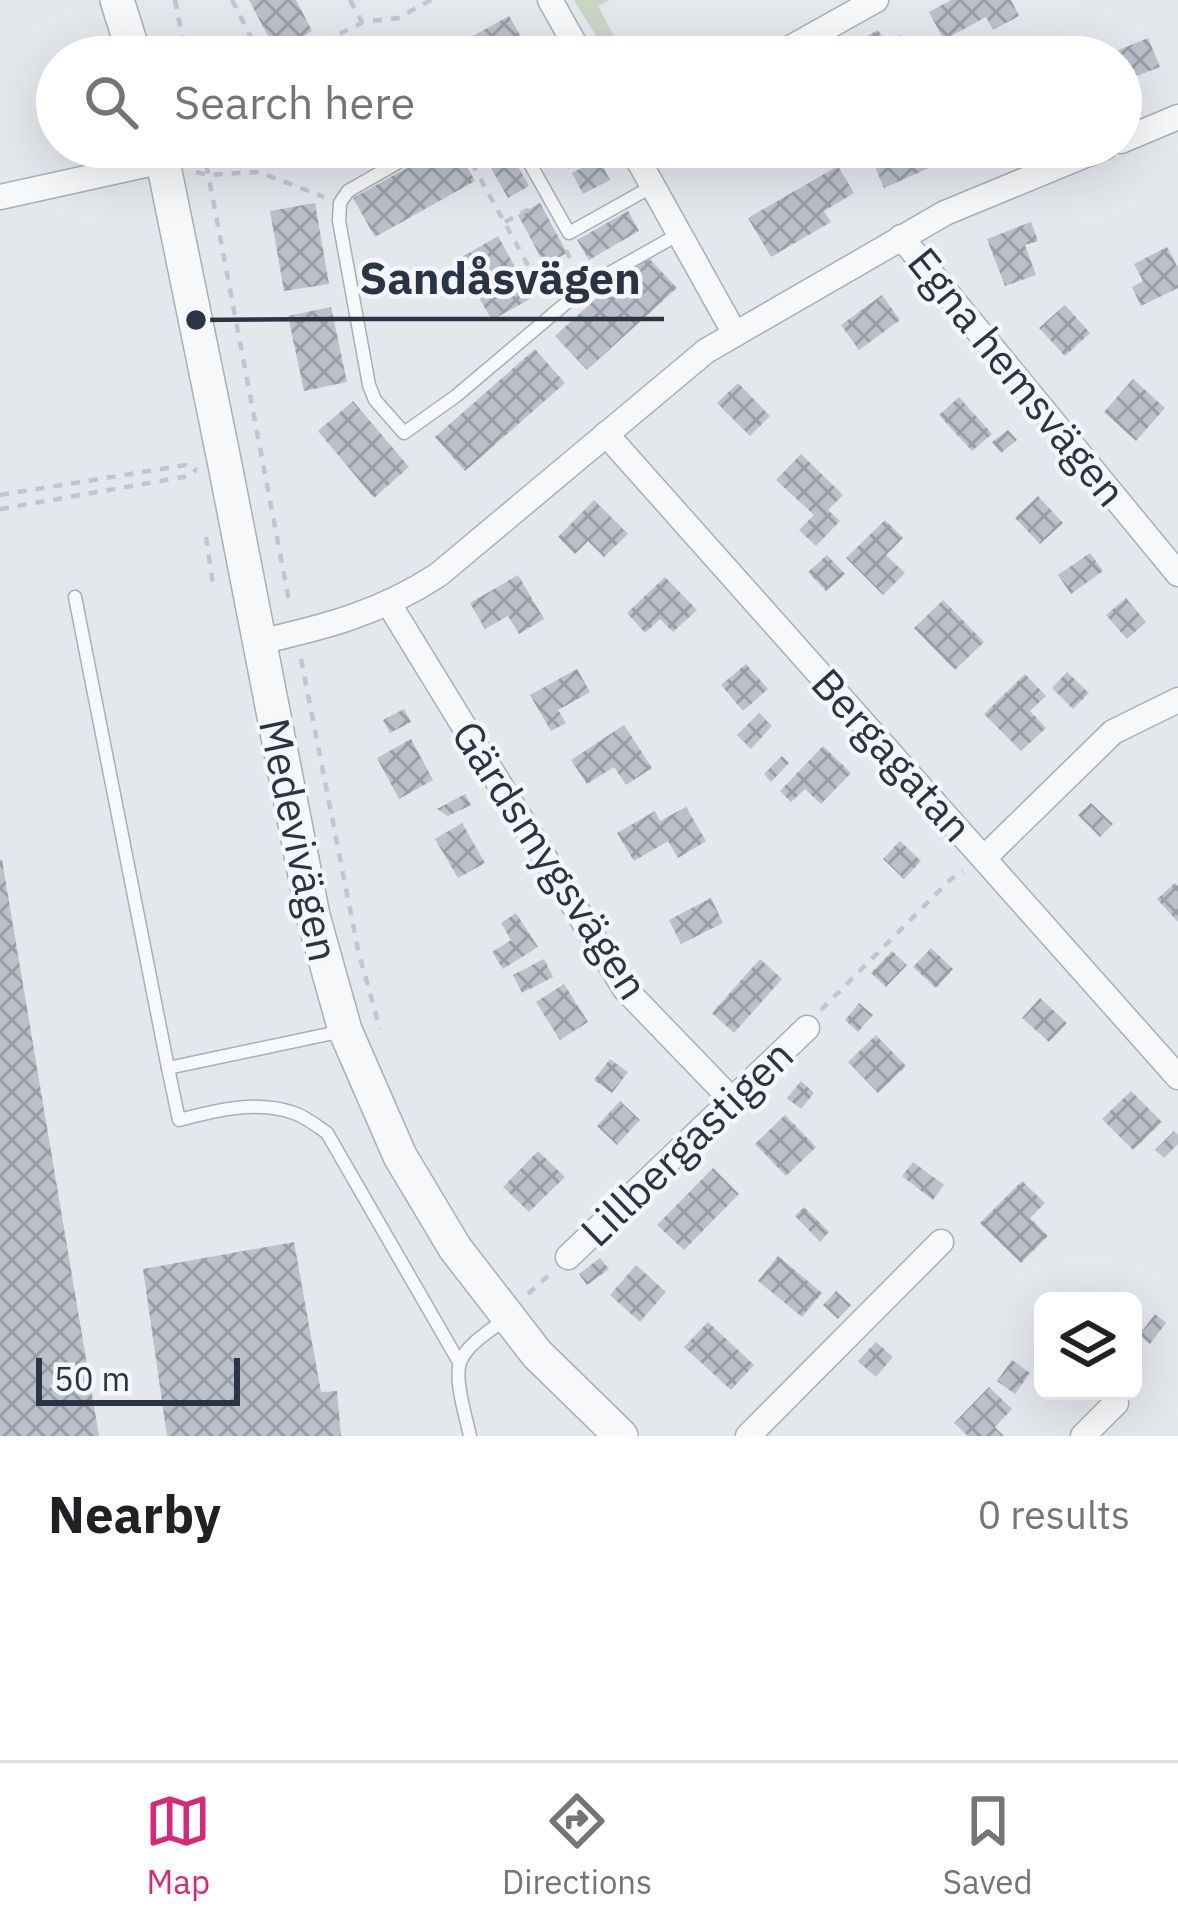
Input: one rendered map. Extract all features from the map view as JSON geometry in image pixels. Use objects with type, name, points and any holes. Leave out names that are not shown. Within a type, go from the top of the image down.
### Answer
[{"type":"street","points":[[117,0],[128,36]]},
{"type":"street","points":[[550,0],[570,36]]},
{"type":"street","points":[[812,36],[876,0]]},
{"type":"street","points":[[1142,132],[1178,117]]},
{"type":"street","name":"Medevivägen","points":[[0,197],[109,168]]},
{"type":"street","name":"Medevivägen","points":[[165,168],[313,916],[345,1030],[378,1112],[454,1248],[514,1309],[536,1354],[621,1436]]},
{"type":"street","points":[[643,168],[735,334]]},
{"type":"street","points":[[259,642],[389,604],[438,575],[706,351],[945,213],[1055,168]]},
{"type":"street","name":"Egna hemsvägen","points":[[901,237],[1178,574]]},
{"type":"street","name":"Bergagatan","points":[[606,434],[1178,1077]]},
{"type":"street","name":"Gärdsmygsvägen","points":[[389,604],[625,989],[731,1100]]},
{"type":"street","points":[[984,858],[1113,732],[1178,700]]},
{"type":"street","name":"Lillbergastigen","points":[[568,1257],[807,1028]]},
{"type":"street","points":[[748,1436],[941,1243]]},
{"type":"street","points":[[1083,1436],[1116,1403]]},
{"type":"lane","points":[[388,168],[348,191],[340,203],[339,220],[369,386],[404,433],[456,396],[585,287],[680,233]]},
{"type":"lane","points":[[532,168],[568,233],[653,186]]},
{"type":"lane","points":[[75,597],[179,1120],[258,1105],[298,1113],[328,1133],[459,1362]]},
{"type":"lane","points":[[168,1067],[345,1030]]},
{"type":"lane","points":[[470,1436],[459,1362],[514,1309]]},
{"type":"path","points":[[176,0],[182,36]]},
{"type":"path","points":[[232,0],[250,36]]},
{"type":"path","points":[[350,0],[362,22]]},
{"type":"path","points":[[334,36],[362,22],[398,18],[431,0]]},
{"type":"path","points":[[206,168],[358,950],[383,1037]]},
{"type":"path","points":[[475,168],[554,313]]},
{"type":"path","points":[[208,175],[259,172],[340,203]]},
{"type":"path","points":[[505,222],[549,198]]},
{"type":"path","points":[[568,233],[565,248],[585,287]]},
{"type":"path","points":[[0,495],[186,465],[197,470],[189,476],[0,508]]},
{"type":"path","points":[[807,1028],[950,880],[984,858]]},
{"type":"path","points":[[514,1309],[568,1257]]},
{"type":"green space","points":[[574,0],[610,0],[598,6],[614,36],[596,36]]},
{"type":"building","points":[[249,0],[296,0],[312,31],[304,36],[268,36]]},
{"type":"building","points":[[951,0],[1011,0],[1019,16],[993,30],[986,17],[951,36],[942,36],[929,12]]},
{"type":"building","points":[[509,16],[521,36],[473,36]]},
{"type":"building","points":[[1148,38],[1160,67],[1142,74],[1142,40]]},
{"type":"building","points":[[407,168],[468,168],[475,181],[375,237],[353,198]]},
{"type":"building","points":[[491,168],[519,168],[529,186],[508,198]]},
{"type":"building","points":[[604,168],[610,180],[583,194],[572,173]]},
{"type":"building","points":[[835,168],[839,168],[854,193],[824,211],[831,222],[771,257],[748,218]]},
{"type":"building","points":[[875,168],[929,168],[884,188]]},
{"type":"building","points":[[315,203],[329,284],[284,291],[270,211]]},
{"type":"building","points":[[540,203],[567,253],[545,265],[518,215]]},
{"type":"building","points":[[628,211],[639,231],[589,260],[577,240]]},
{"type":"building","points":[[1031,222],[1038,241],[1025,245],[1036,275],[1005,286],[987,239]]},
{"type":"building","points":[[498,236],[532,298],[492,320],[457,260]]},
{"type":"building","points":[[1167,247],[1178,268],[1178,288],[1141,306],[1132,287],[1143,281],[1134,264]]},
{"type":"building","points":[[645,254],[677,288],[587,370],[555,336]]},
{"type":"building","points":[[882,295],[900,320],[859,350],[841,325]]},
{"type":"building","points":[[1065,305],[1090,333],[1065,356],[1039,328]]},
{"type":"building","points":[[331,307],[347,382],[304,391],[288,316]]},
{"type":"building","points":[[535,349],[565,383],[465,471],[435,437]]},
{"type":"building","points":[[1133,379],[1165,408],[1136,441],[1104,412]]},
{"type":"building","points":[[738,383],[770,416],[750,436],[717,403]]},
{"type":"building","points":[[959,397],[992,434],[972,451],[939,415]]},
{"type":"building","points":[[353,401],[409,467],[374,498],[318,431]]},
{"type":"building","points":[[1008,430],[1017,440],[1001,453],[992,442]]},
{"type":"building","points":[[801,454],[843,495],[828,510],[840,521],[816,546],[799,530],[814,515],[776,480]]},
{"type":"building","points":[[1038,496],[1063,523],[1040,544],[1015,518]]},
{"type":"building","points":[[594,500],[628,534],[604,557],[588,541],[575,554],[558,537]]},
{"type":"building","points":[[885,520],[903,538],[886,555],[905,573],[883,595],[846,558]]},
{"type":"building","points":[[1090,553],[1103,571],[1071,594],[1058,575]]},
{"type":"building","points":[[827,555],[845,574],[826,591],[808,572]]},
{"type":"building","points":[[518,575],[544,619],[519,634],[508,616],[485,629],[470,603]]},
{"type":"building","points":[[665,577],[697,610],[673,632],[660,619],[645,633],[627,613]]},
{"type":"building","points":[[1126,598],[1146,622],[1127,639],[1106,615]]},
{"type":"building","points":[[943,600],[984,642],[955,670],[914,628]]},
{"type":"building","points":[[746,664],[768,689],[743,711],[721,685]]},
{"type":"building","points":[[577,669],[590,692],[558,710],[566,723],[551,731],[530,695]]},
{"type":"building","points":[[1067,672],[1089,693],[1073,709],[1052,688]]},
{"type":"building","points":[[1025,674],[1046,696],[1030,711],[1046,728],[1021,751],[984,714]]},
{"type":"building","points":[[404,709],[411,722],[390,733],[383,720]]},
{"type":"building","points":[[759,713],[772,726],[751,749],[737,735]]},
{"type":"building","points":[[624,725],[652,768],[626,785],[614,767],[587,784],[571,760]]},
{"type":"building","points":[[411,739],[433,780],[399,799],[377,758]]},
{"type":"building","points":[[823,746],[851,773],[821,804],[805,789],[791,802],[780,791]]},
{"type":"building","points":[[782,756],[789,763],[771,782],[764,774]]},
{"type":"building","points":[[465,794],[471,805],[448,816],[437,809]]},
{"type":"building","points":[[1091,803],[1113,824],[1100,837],[1078,815]]},
{"type":"building","points":[[686,807],[706,841],[678,858],[668,841],[634,861],[617,833],[655,811],[660,821]]},
{"type":"building","points":[[462,823],[485,863],[458,878],[435,839]]},
{"type":"building","points":[[900,841],[921,861],[904,879],[883,859]]},
{"type":"building","points":[[2,860],[99,1436],[0,1436]]},
{"type":"building","points":[[1175,883],[1178,886],[1178,922],[1157,899]]},
{"type":"building","points":[[711,898],[723,923],[681,944],[669,920]]},
{"type":"building","points":[[516,913],[538,947],[503,969],[492,952],[511,940],[501,923]]},
{"type":"building","points":[[931,948],[953,969],[936,988],[913,967]]},
{"type":"building","points":[[892,951],[907,965],[886,987],[871,973]]},
{"type":"building","points":[[544,959],[553,977],[522,993],[513,975]]},
{"type":"building","points":[[760,959],[782,979],[734,1033],[712,1013]]},
{"type":"building","points":[[564,984],[588,1022],[560,1040],[536,1002]]},
{"type":"building","points":[[1040,998],[1067,1023],[1049,1042],[1022,1018]]},
{"type":"building","points":[[859,1003],[873,1015],[858,1032],[845,1020]]},
{"type":"building","points":[[876,1035],[906,1066],[878,1093],[848,1062]]},
{"type":"building","points":[[610,1059],[628,1072],[612,1093],[594,1080]]},
{"type":"building","points":[[801,1081],[814,1093],[801,1109],[787,1098]]},
{"type":"building","points":[[1131,1091],[1162,1122],[1133,1150],[1102,1119]]},
{"type":"building","points":[[620,1101],[640,1120],[617,1145],[597,1126]]},
{"type":"building","points":[[785,1115],[816,1147],[786,1176],[755,1144]]},
{"type":"building","points":[[1174,1131],[1178,1144],[1164,1158],[1155,1150]]},
{"type":"building","points":[[538,1151],[565,1177],[529,1212],[503,1187]]},
{"type":"building","points":[[913,1162],[944,1185],[933,1200],[902,1176]]},
{"type":"building","points":[[713,1168],[739,1194],[684,1250],[657,1225]]},
{"type":"building","points":[[1022,1181],[1045,1203],[1030,1218],[1048,1236],[1021,1263],[980,1223]]},
{"type":"building","points":[[804,1207],[829,1232],[820,1242],[795,1216]]},
{"type":"building","points":[[294,1242],[321,1392],[337,1391],[341,1436],[167,1436],[143,1269]]},
{"type":"building","points":[[778,1256],[822,1293],[802,1317],[758,1281]]},
{"type":"building","points":[[600,1258],[609,1269],[587,1285],[579,1274]]},
{"type":"building","points":[[636,1265],[666,1292],[640,1322],[610,1295]]},
{"type":"building","points":[[836,1291],[851,1305],[838,1319],[823,1305]]},
{"type":"building","points":[[1155,1314],[1166,1323],[1150,1344],[1142,1331]]},
{"type":"building","points":[[708,1322],[754,1365],[731,1390],[684,1347]]},
{"type":"building","points":[[876,1342],[893,1357],[876,1377],[858,1361]]},
{"type":"building","points":[[1012,1360],[1030,1373],[1015,1394],[997,1381]]},
{"type":"building","points":[[989,1387],[1012,1409],[995,1427],[1004,1436],[968,1436],[954,1423]]},
{"type":"place","name":"Sandåsvägen","points":[[196,320]]}]
